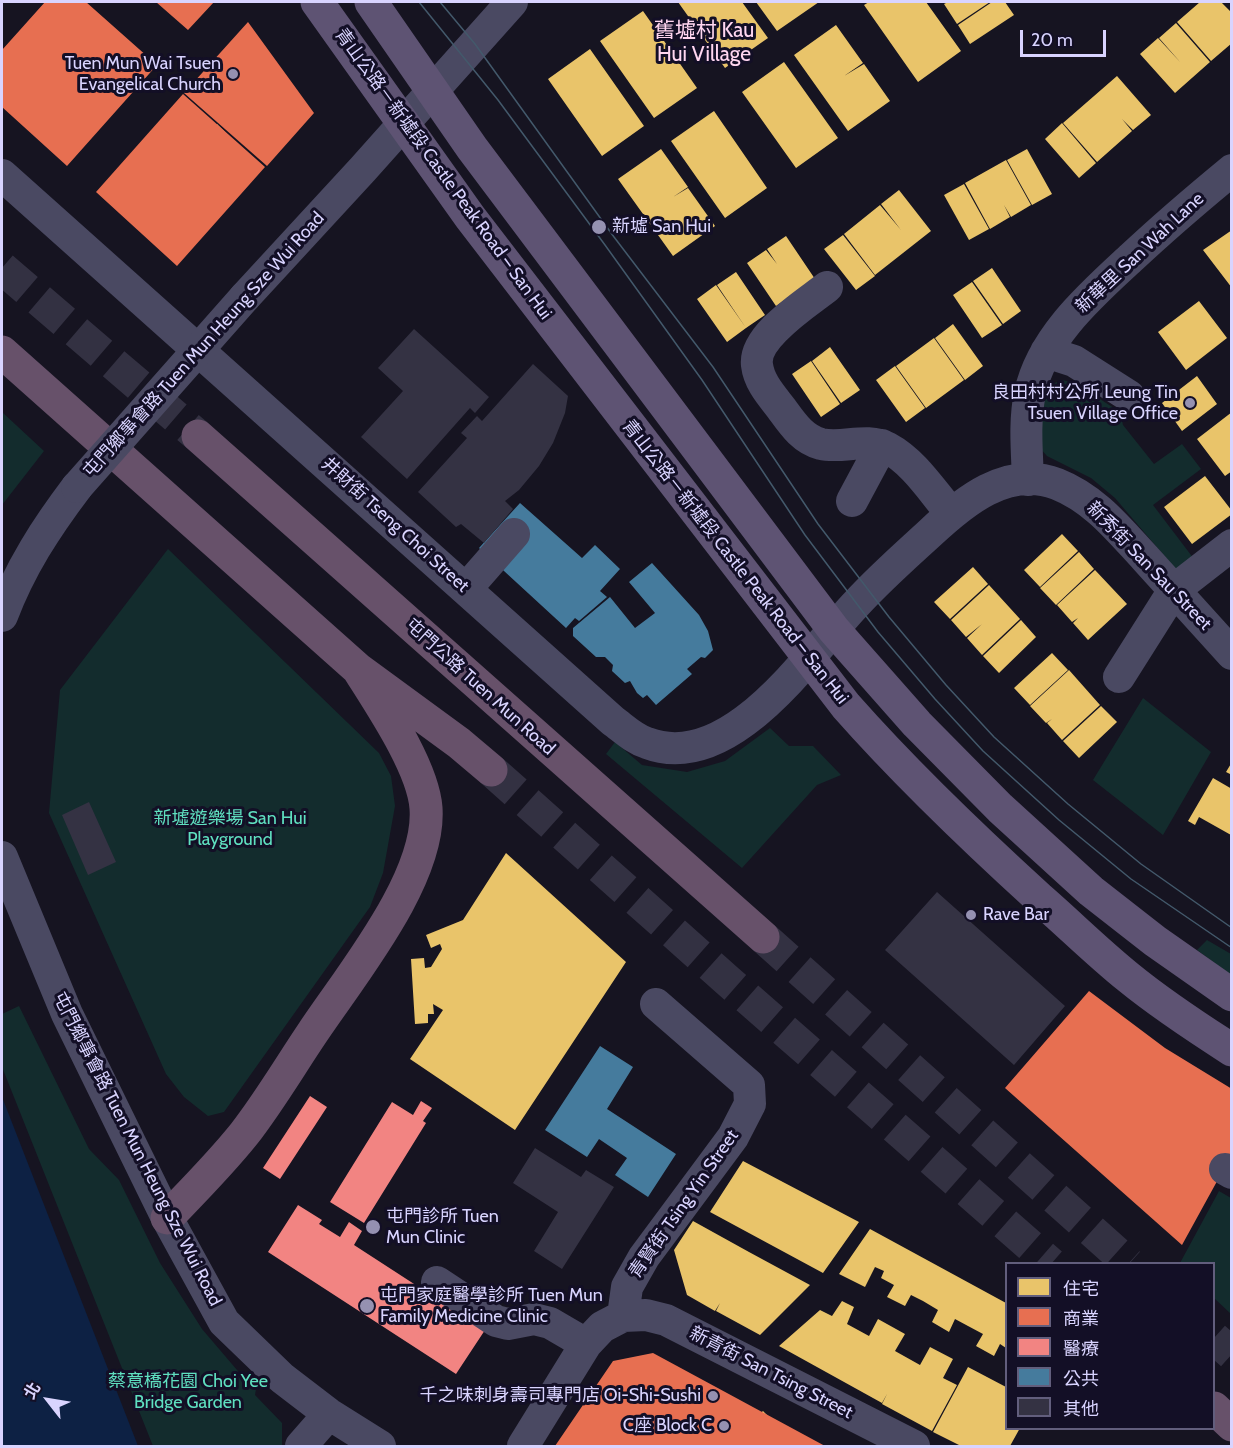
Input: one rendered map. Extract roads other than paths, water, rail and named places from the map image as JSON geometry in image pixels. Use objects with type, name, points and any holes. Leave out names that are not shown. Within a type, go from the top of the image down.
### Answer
[{"type":"highway","points":[[2,352],[358,669],[459,743],[491,770]]},
{"type":"highway","name":"屯門公路 Tuen Mun Road","points":[[198,436],[763,937]]},
{"type":"highway","points":[[167,1218],[214,1169],[244,1133],[397,908],[417,861],[425,826],[426,808],[423,789],[407,752],[358,669]]},
{"type":"highway","points":[[1215,1409],[1232,1425]]},
{"type":"main road","name":"青山公路－新墟段 Castle Peak Road – San Hui","points":[[317,2],[470,217],[846,706],[889,754],[1002,865],[1128,977],[1189,1023],[1232,1050]]},
{"type":"main road","name":"青山公路－新墟段 Castle Peak Road – San Hui","points":[[371,2],[472,148],[834,630],[917,724],[1000,808],[1100,898],[1155,941],[1232,994]]},
{"type":"street","name":"屯門鄉事會路 Tuen Mun Heung Sze Wui Road","points":[[2,616],[21,570],[36,544],[77,487],[512,2]]},
{"type":"street","name":"新華里 San Wah Lane","points":[[1028,480],[1028,408],[1036,374],[1046,352],[1076,312],[1103,284],[1170,222],[1232,170]]},
{"type":"street","name":"井財街 Tseng Choi Street","points":[[2,175],[637,739],[658,747],[693,746],[710,741],[728,731],[774,696],[808,659]]},
{"type":"street","points":[[827,287],[774,329],[757,354],[758,372],[771,395],[795,427],[807,437],[823,444],[863,442],[882,445],[910,465],[951,513]]},
{"type":"street","points":[[1046,352],[1074,361],[1129,396]]},
{"type":"street","points":[[852,501],[882,445]]},
{"type":"street","name":"新秀街 San Sau Street","points":[[808,659],[881,578],[951,513],[988,489],[1014,481],[1028,480],[1054,483],[1085,498],[1101,510],[1232,654]]},
{"type":"street","points":[[466,589],[514,534]]},
{"type":"street","points":[[1119,677],[1174,590],[1232,545]]},
{"type":"street","name":"屯門鄉事會路 Tuen Mun Heung Sze Wui Road","points":[[2,857],[67,1014],[167,1218],[224,1322],[282,1378],[329,1414],[380,1446]]},
{"type":"street","name":"青賢街 Tsing Yin Street","points":[[623,1316],[627,1287],[644,1257],[733,1137],[750,1104],[749,1085],[656,1004]]},
{"type":"street","points":[[437,1282],[496,1321],[508,1324],[534,1319],[550,1323],[586,1344]]},
{"type":"street","name":"新青街 San Tsing Street","points":[[623,1316],[646,1315],[666,1320],[914,1446]]},
{"type":"street","points":[[523,1446],[586,1344],[602,1327],[623,1316]]},
{"type":"street","points":[[301,1446],[329,1414]]},
{"type":"water","points":[[2,1097],[138,1446],[2,1446]]},
{"type":"tunnel","points":[[2,268],[198,436]]},
{"type":"tunnel","points":[[491,770],[1049,1262]]},
{"type":"tunnel","points":[[763,937],[1127,1262]]},
{"type":"tunnel","points":[[1215,1339],[1232,1354]]},
{"type":"tram line","points":[[419,2],[498,100],[605,245],[702,380],[805,535],[878,632],[935,699],[983,751],[1059,820],[1131,879],[1232,948]]},
{"type":"tram line","points":[[440,2],[475,44],[614,237],[713,367],[818,524],[889,617],[946,685],[994,737],[1068,804],[1141,864],[1232,928]]},
{"type":"place","name":"Tuen Mun Wai Tsuen Evangelical Church","points":[[233,74]]},
{"type":"place","name":"新墟 San Hui","points":[[599,227]]},
{"type":"place","name":"良田村村公所 Leung Tin Tsuen Village Office","points":[[1190,403]]},
{"type":"place","name":"Rave Bar","points":[[971,915]]},
{"type":"place","name":"屯門診所 Tuen Mun Clinic","points":[[373,1227]]},
{"type":"place","name":"屯門家庭醫學診所 Tuen Mun Family Medicine Clinic","points":[[367,1306]]},
{"type":"place","name":"千之味刺身壽司專門店 Oi-Shi-Sushi","points":[[713,1396]]},
{"type":"place","name":"C座 Block C","points":[[724,1426]]},
{"type":"district","name":"舊墟村 Kau Hui Village","points":[[704,43]]},
{"type":"park label","name":"新墟遊樂場 San Hui Playground","points":[[230,829]]},
{"type":"park label","name":"蔡意橋花園 Choi Yee Bridge Garden","points":[[188,1392]]}]
